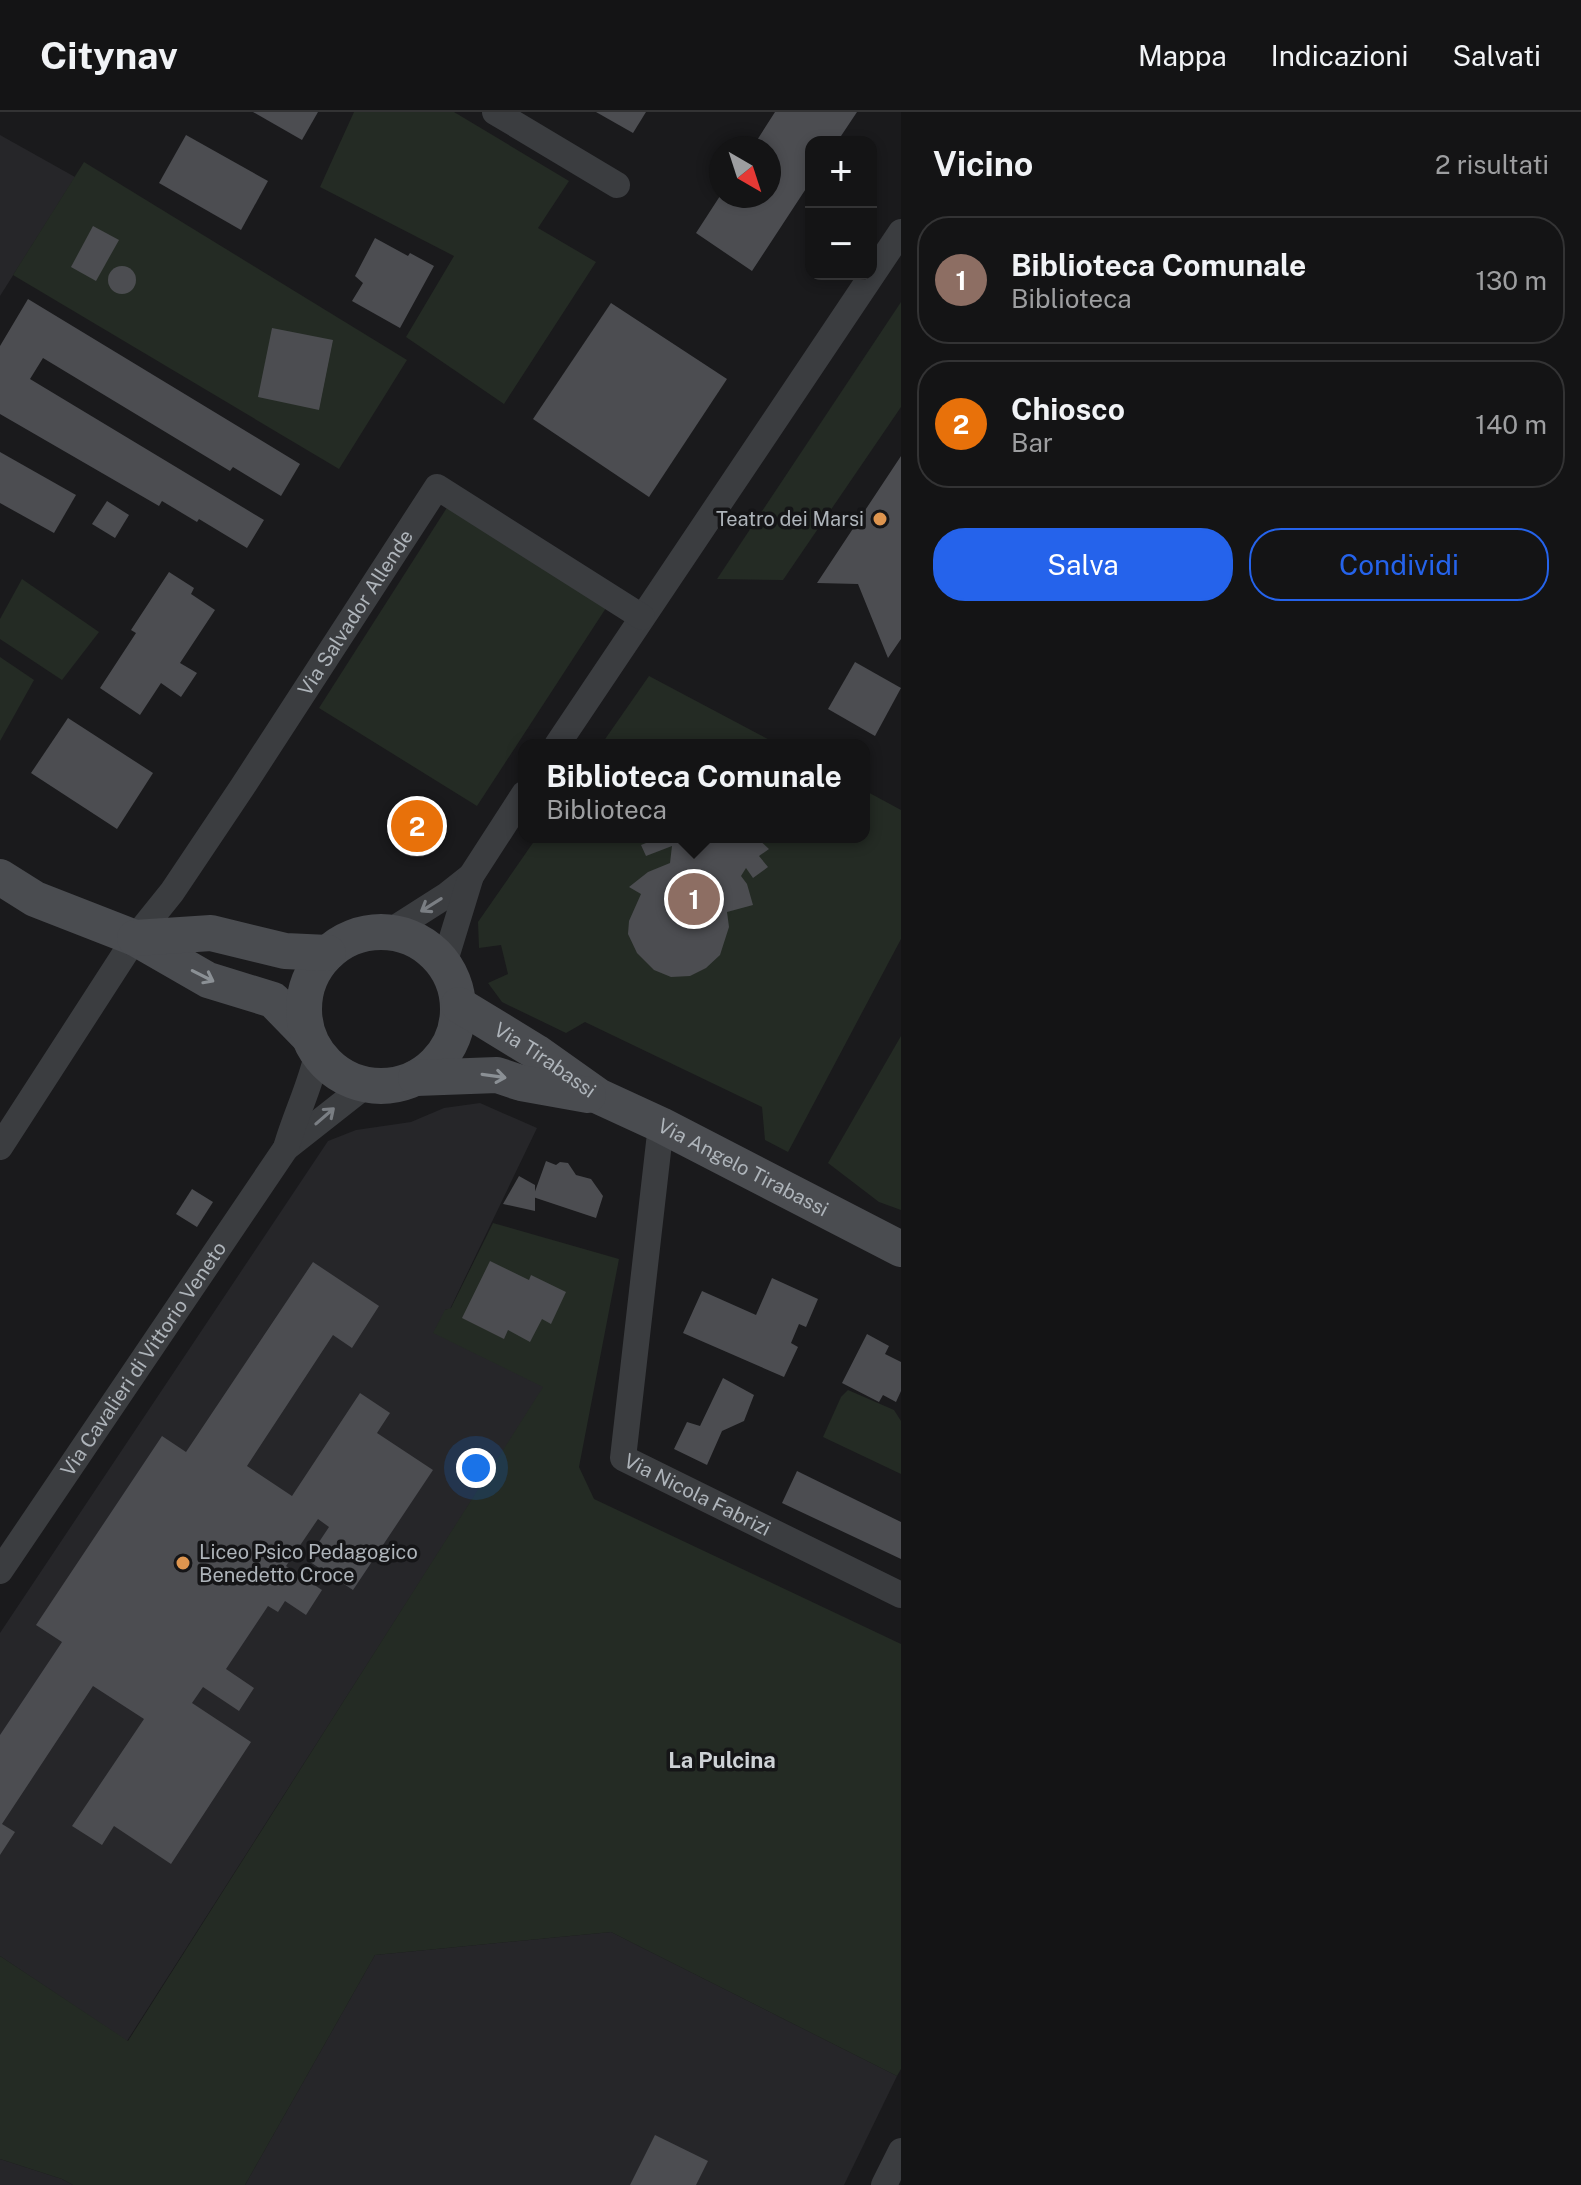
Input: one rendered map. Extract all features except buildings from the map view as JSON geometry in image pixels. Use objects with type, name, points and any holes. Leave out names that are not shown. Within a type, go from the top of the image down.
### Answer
[{"type":"street","points":[[495,112],[617,185]]},
{"type":"street","points":[[561,739],[901,232]]},
{"type":"street","name":"Via Salvador Allende","points":[[135,938],[172,892],[243,786],[437,487],[642,617]]},
{"type":"street","points":[[444,964],[471,876],[518,803]]},
{"type":"street","points":[[389,932],[471,876]]},
{"type":"street","points":[[0,877],[35,899],[135,938],[208,980],[273,1000],[331,1069],[347,1080],[366,1085],[400,1085],[435,1065],[448,1048],[457,1027],[459,1005],[455,984],[444,964],[429,948],[410,937],[389,932],[367,933],[345,940],[328,953],[314,971],[306,991],[303,1013],[312,1045]]},
{"type":"street","points":[[135,938],[211,933],[285,951],[328,953]]},
{"type":"street","points":[[0,1147],[135,938]]},
{"type":"street","name":"Via Tirabassi","points":[[459,1005],[536,1052],[598,1096]]},
{"type":"street","name":"Via Cavalieri di Vittorio Veneto","points":[[0,1571],[286,1148],[310,1085],[312,1045]]},
{"type":"street","name":"Via Tirabassi","points":[[416,1078],[497,1075],[521,1083],[598,1096]]},
{"type":"street","name":"Via Cavalieri di Vittorio Veneto","points":[[286,1148],[366,1085]]},
{"type":"street","name":"Via Angelo Tirabassi","points":[[598,1096],[896,1244]]},
{"type":"street","name":"Via Nicola Fabrizi","points":[[661,1125],[623,1458],[901,1595]]},
{"type":"street","points":[[884,2185],[901,2151]]},
{"type":"shaded area","points":[[354,112],[454,112],[569,181],[538,228],[596,262],[504,404],[406,337],[454,256],[320,187]]},
{"type":"shaded area","points":[[0,135],[75,177],[0,296]]},
{"type":"shaded area","points":[[84,162],[407,360],[339,469],[13,275]]},
{"type":"shaded area","points":[[901,302],[901,407],[783,580],[717,579]]},
{"type":"shaded area","points":[[448,506],[606,608],[477,806],[319,708]]},
{"type":"shaded area","points":[[22,579],[99,632],[62,680],[0,639],[0,619]]},
{"type":"shaded area","points":[[0,657],[34,680],[0,741]]},
{"type":"shaded area","points":[[649,676],[768,739],[605,739]]},
{"type":"shaded area","points":[[870,793],[901,810],[901,939],[788,1152],[765,1140],[762,1107],[585,1022],[566,1033],[502,1002],[488,983],[508,974],[501,945],[479,948],[478,922],[533,843],[870,843]]},
{"type":"shaded area","points":[[901,1036],[901,1210],[879,1202],[828,1163]]},
{"type":"shaded area","points":[[480,1103],[537,1128],[450,1309],[445,1310],[544,1387],[127,2041],[0,1956],[0,1633],[328,1141],[356,1130],[411,1122],[444,1108]]},
{"type":"shaded area","points":[[493,1223],[619,1259],[579,1467],[594,1499],[901,1644],[901,2069],[897,2076],[611,1932],[375,1955],[245,2185],[73,2185],[0,2159],[0,1956],[128,2041],[543,1387],[433,1333],[445,1310],[451,1308]]},
{"type":"shaded area","points":[[848,1390],[894,1410],[901,1421],[901,1474],[823,1437],[841,1397]]},
{"type":"shaded area","points":[[611,1932],[897,2076],[844,2185],[245,2185],[375,1955]]},
{"type":"shaded area","points":[[0,2159],[62,2179],[73,2185],[0,2185]]},
{"type":"place","name":"Teatro dei Marsi","points":[[880,519]]},
{"type":"place","name":"Chiosco","points":[[417,826]]},
{"type":"place","name":"Biblioteca Comunale","points":[[694,899]]},
{"type":"place","name":"Liceo Psico Pedagogico Benedetto Croce","points":[[183,1563]]},
{"type":"district","name":"La Pulcina","points":[[722,1760]]}]
